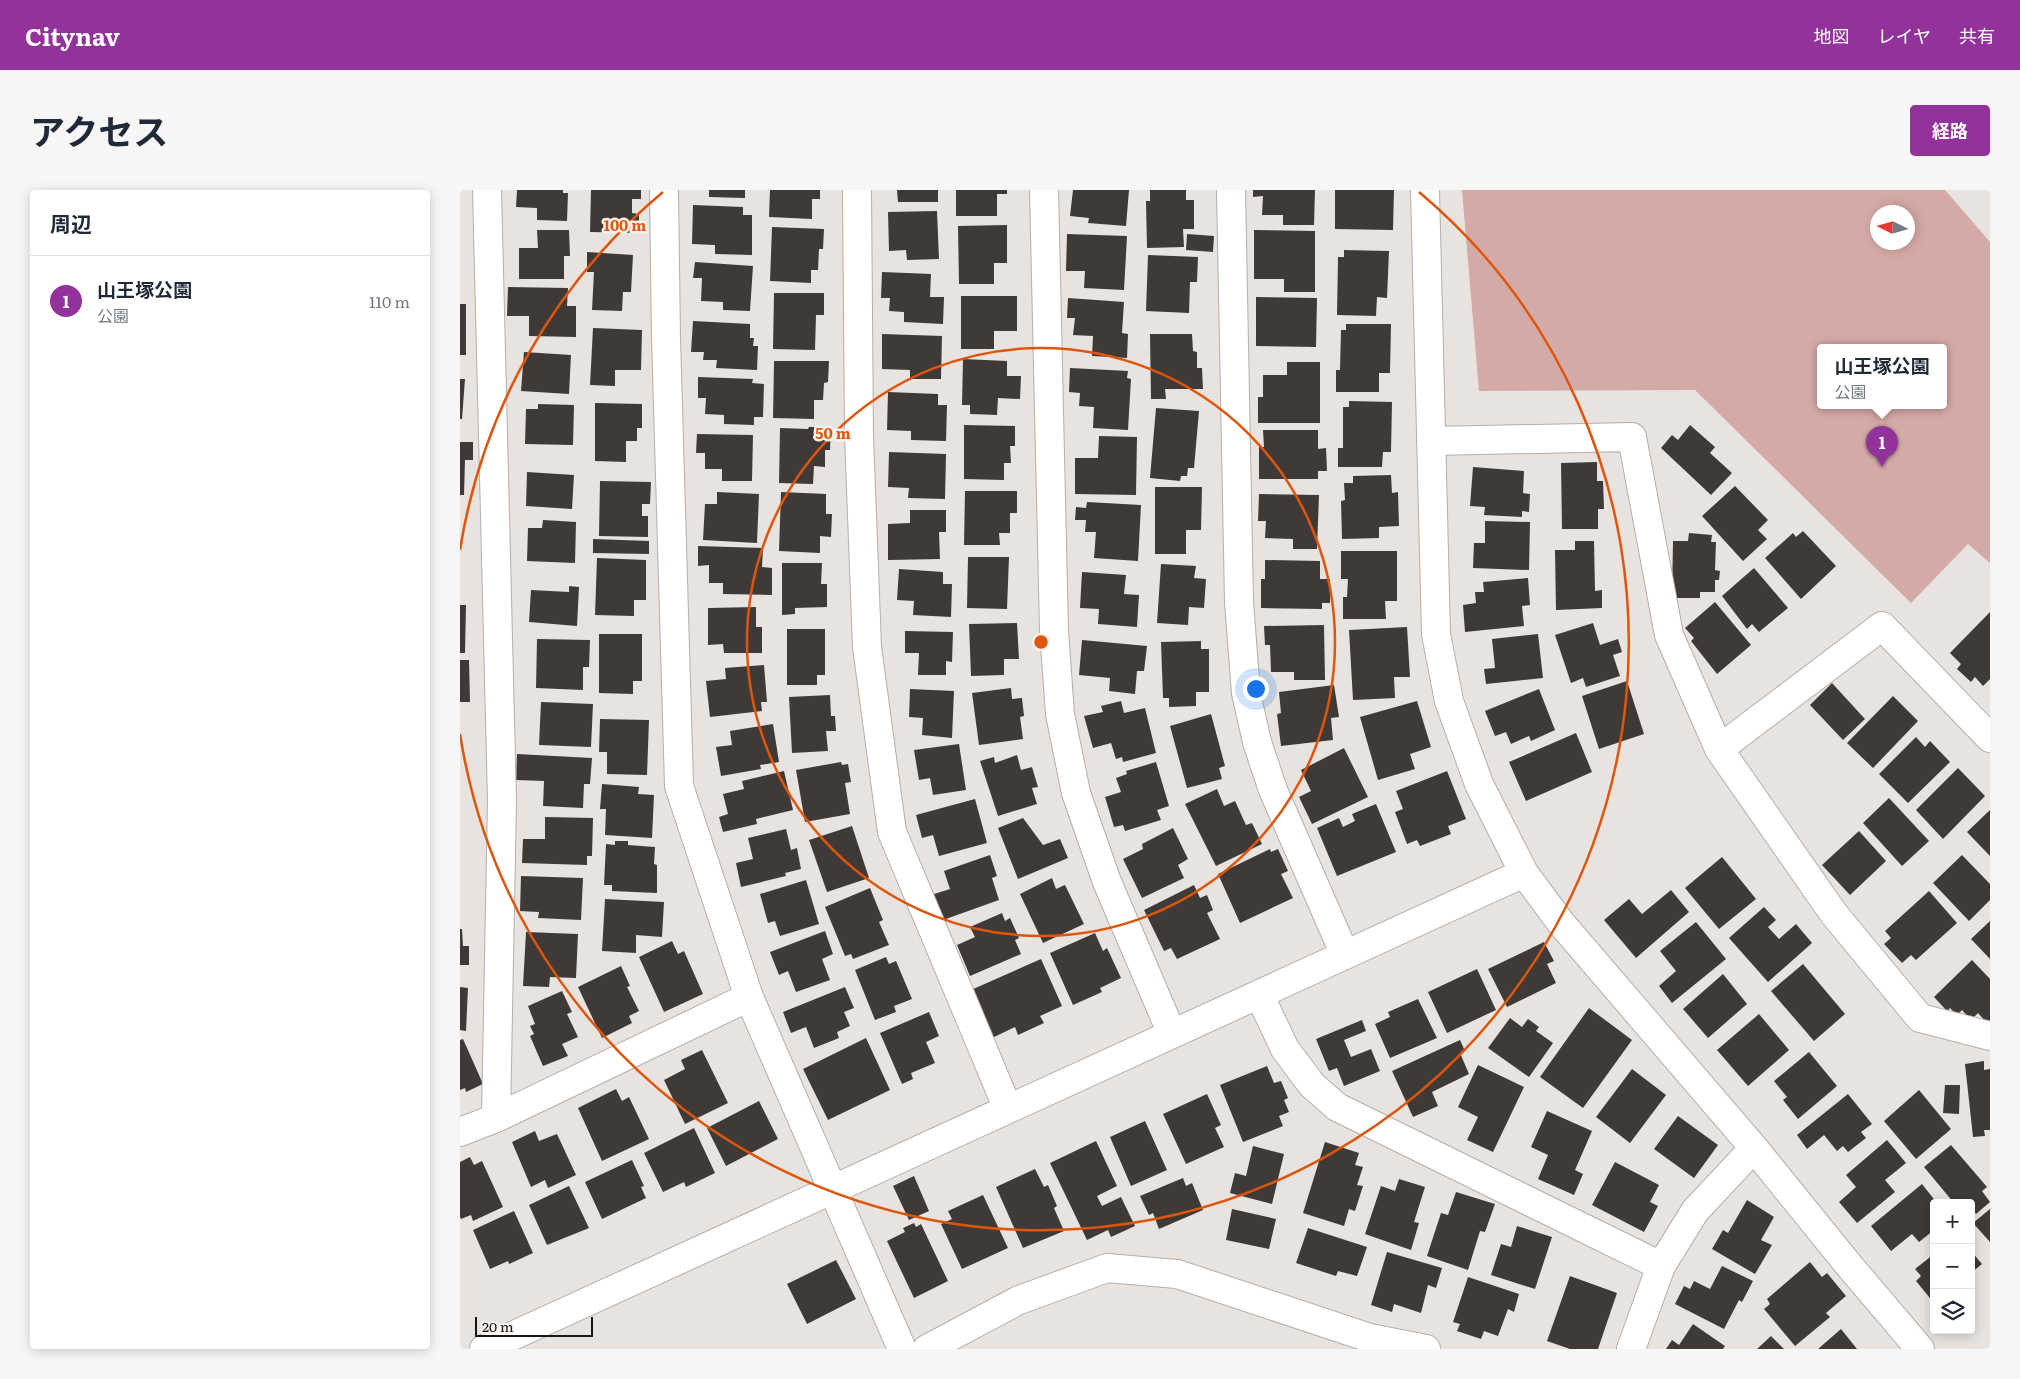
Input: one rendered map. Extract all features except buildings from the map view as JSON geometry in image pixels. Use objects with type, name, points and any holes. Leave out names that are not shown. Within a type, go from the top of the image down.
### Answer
[{"type":"street","points":[[487,190],[502,801],[496,1118]]},
{"type":"street","points":[[664,190],[666,348],[679,786],[749,997],[902,1349]]},
{"type":"street","points":[[857,190],[859,436],[866,647],[892,832],[1008,1109]]},
{"type":"street","points":[[1044,190],[1054,631],[1060,714],[1076,793],[1111,890],[1172,1034]]},
{"type":"street","points":[[1231,190],[1240,602],[1246,693],[1257,742],[1274,790],[1345,955]]},
{"type":"street","points":[[1425,190],[1436,634],[1449,701],[1479,784],[1524,873],[1567,930],[1754,1148],[1847,1263],[1920,1349]]},
{"type":"street","points":[[1431,440],[1632,437],[1669,634],[1719,749],[1834,914],[1920,1018],[1990,1036]]},
{"type":"street","points":[[1719,749],[1882,626],[1990,738]]},
{"type":"street","points":[[484,1349],[1524,873]]},
{"type":"street","points":[[1260,994],[1285,1049],[1312,1085],[1337,1107],[1661,1266]]},
{"type":"street","points":[[460,1132],[496,1118],[749,997]]},
{"type":"street","points":[[1631,1349],[1661,1266],[1695,1211],[1754,1148]]},
{"type":"street","points":[[927,1349],[1019,1300],[1107,1268],[1178,1274],[1370,1338],[1426,1349]]},
{"type":"shaded area","points":[[1462,190],[1945,190],[1990,242],[1990,563],[1968,544],[1911,603],[1695,390],[1479,391]]},
{"type":"place","name":"山王塚公園","points":[[1882,467]]}]
